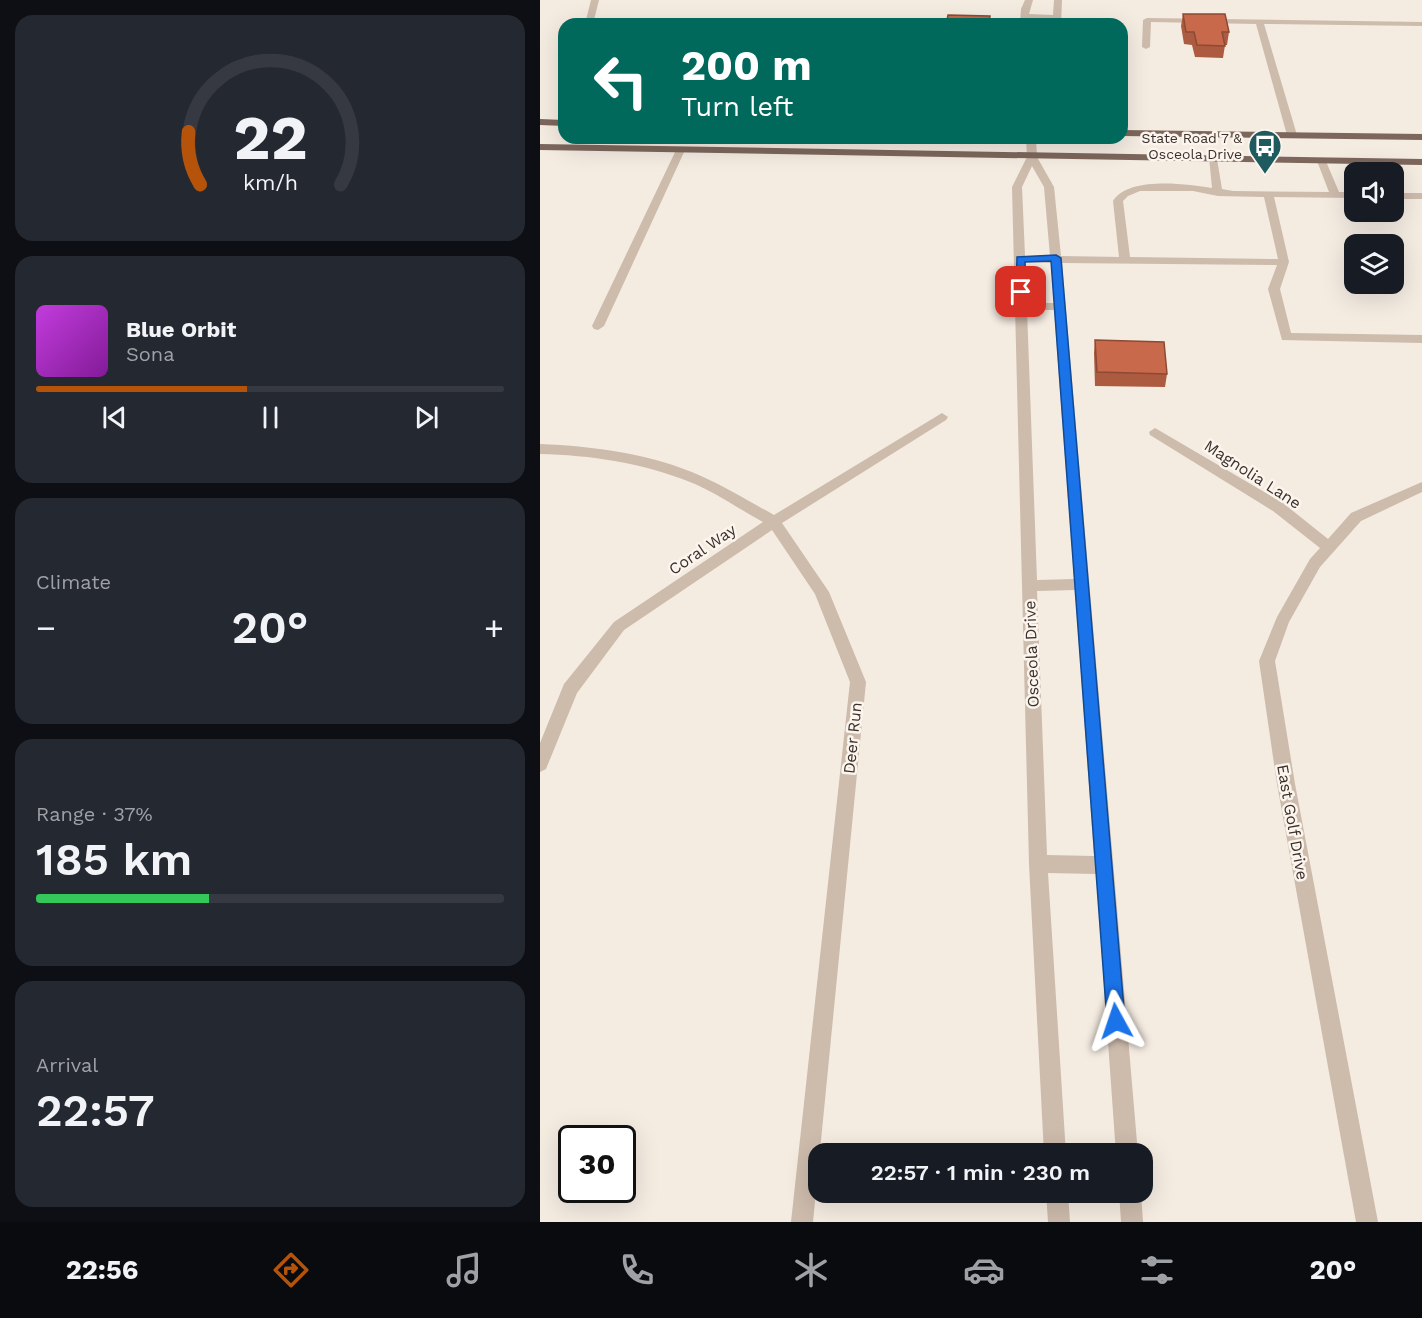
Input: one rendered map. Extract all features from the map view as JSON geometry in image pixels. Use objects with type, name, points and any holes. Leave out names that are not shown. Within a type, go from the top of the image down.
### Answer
[{"type":"main road","points":[[540,122],[558,123]]},
{"type":"main road","points":[[1128,133],[1422,137]]},
{"type":"main road","points":[[540,147],[1422,162]]},
{"type":"street","points":[[590,18],[595,0]]},
{"type":"street","points":[[1024,18],[1029,0]]},
{"type":"street","points":[[1057,18],[1058,0]]},
{"type":"street","points":[[1146,47],[1147,20],[1422,24]]},
{"type":"street","points":[[1259,22],[1292,135]]},
{"type":"street","name":"Osceola Drive","points":[[1031,144],[1032,157],[1049,187],[1056,258],[1126,1143]]},
{"type":"street","points":[[598,326],[680,150]]},
{"type":"street","name":"Osceola Drive","points":[[1032,157],[1017,187],[1038,864],[1054,1143]]},
{"type":"street","points":[[1212,159],[1218,193]]},
{"type":"street","points":[[1322,160],[1335,195]]},
{"type":"street","points":[[1125,260],[1118,201],[1121,195],[1140,188],[1193,188],[1218,193],[1344,195]]},
{"type":"street","points":[[1268,194],[1284,262],[1274,289],[1287,337],[1422,339]]},
{"type":"street","points":[[1404,196],[1422,196]]},
{"type":"street","points":[[1020,259],[1284,262]]},
{"type":"street","points":[[1022,306],[1060,307]]},
{"type":"street","name":"Coral Way","points":[[540,764],[570,689],[619,626],[774,522],[942,417]]},
{"type":"street","name":"Magnolia Lane","points":[[1155,432],[1278,507],[1329,547]]},
{"type":"street","name":"Deer Run","points":[[540,449],[573,450],[649,464],[696,479],[774,522],[822,592],[858,682],[802,1222]]},
{"type":"street","name":"East Golf Drive","points":[[1368,1222],[1286,784],[1267,661],[1282,621],[1315,563],[1329,547],[1356,517],[1422,487]]},
{"type":"street","points":[[1029,586],[1082,584]]},
{"type":"street","points":[[1038,864],[1104,866]]},
{"type":"street","points":[[1058,1203],[1059,1222]]},
{"type":"street","points":[[1131,1203],[1132,1222]]},
{"type":"building","points":[[1183,14],[1225,14],[1229,32],[1222,32],[1225,46],[1197,45],[1194,32],[1186,32]]},
{"type":"building","points":[[948,15],[990,16],[990,18],[947,18]]},
{"type":"building","points":[[1095,340],[1164,342],[1167,374],[1097,372]]},
{"type":"place","name":"State Road 7 & Osceola Drive","points":[[1265,175]]},
{"type":"route","points":[[1021,292],[1020,259],[1056,258],[1116,1021]]}]
